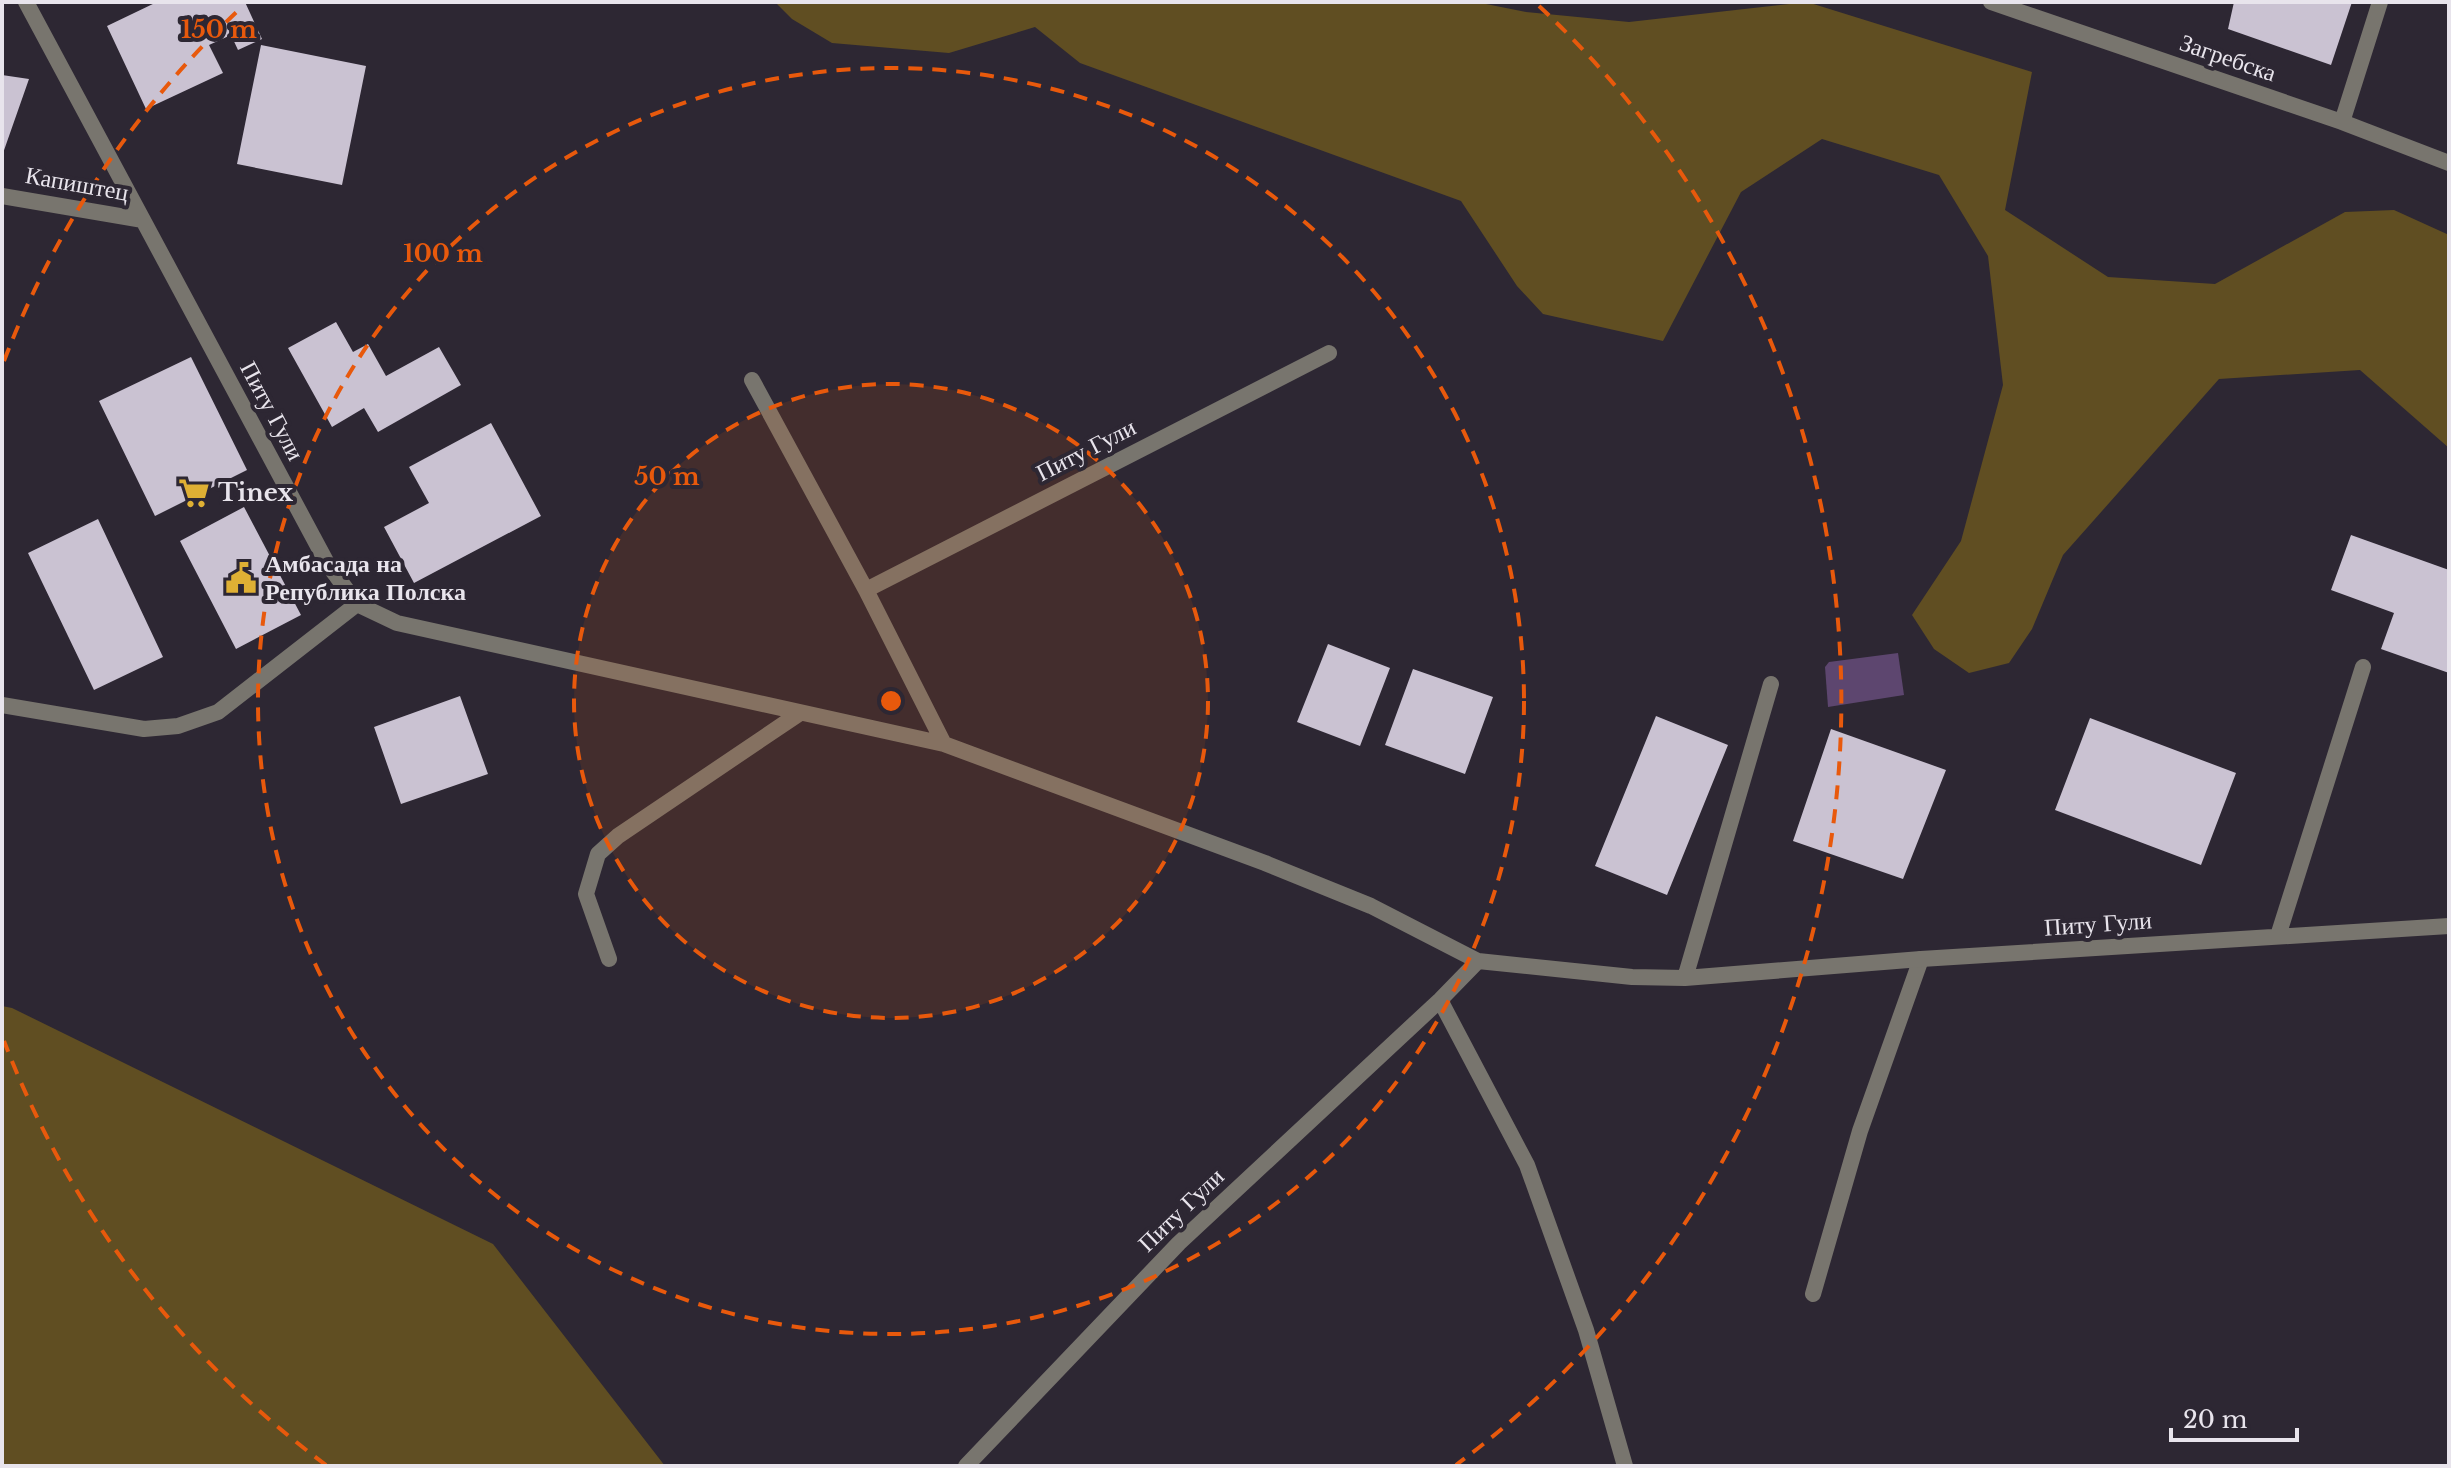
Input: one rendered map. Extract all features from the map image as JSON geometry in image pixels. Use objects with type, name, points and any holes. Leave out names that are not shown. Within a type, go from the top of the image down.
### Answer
[{"type":"street","name":"Питу Гули","points":[[26,2],[327,563],[357,604],[397,623],[944,744],[1358,900],[1478,961],[1632,977],[1685,978],[1921,959],[2449,926]]},
{"type":"street","name":"Загребска","points":[[1991,2],[2342,122],[2449,163]]},
{"type":"street","points":[[2342,122],[2380,2]]},
{"type":"street","name":"Капиштец","points":[[2,196],[143,220]]},
{"type":"street","name":"Питу Гули","points":[[866,590],[1329,353]]},
{"type":"street","points":[[752,380],[866,590],[944,744]]},
{"type":"street","points":[[2,705],[144,729],[178,726],[218,712],[357,604]]},
{"type":"street","points":[[2278,936],[2363,667]]},
{"type":"street","points":[[1685,978],[1771,684]]},
{"type":"street","points":[[609,959],[586,894],[598,854],[618,836],[800,713]]},
{"type":"street","points":[[1813,1294],[1860,1131],[1921,959]]},
{"type":"street","name":"Питу Гули","points":[[966,1466],[1179,1243],[1478,961]]},
{"type":"street","points":[[1440,1000],[1527,1165],[1586,1330],[1625,1466]]},
{"type":"shaded area","points":[[775,2],[1476,2],[1526,12],[1629,22],[1807,2],[2032,72],[2005,210],[2108,277],[2215,284],[2345,212],[2394,210],[2449,235],[2449,448],[2360,370],[2219,379],[2063,555],[2032,629],[2009,663],[1969,673],[1934,649],[1912,615],[1961,541],[2003,385],[1988,256],[1939,175],[1822,139],[1741,192],[1663,341],[1543,314],[1517,286],[1461,201],[1080,63],[1035,27],[949,53],[832,43],[792,19]]},
{"type":"shaded area","points":[[1898,653],[1904,695],[1828,707],[1825,667],[1829,662]]},
{"type":"shaded area","points":[[2,1006],[12,1008],[493,1244],[665,1466],[2,1466]]},
{"type":"building","points":[[157,2],[245,2],[262,39],[238,50],[231,35],[209,45],[223,73],[146,109],[107,26]]},
{"type":"building","points":[[2234,2],[2352,2],[2331,65],[2228,29]]},
{"type":"building","points":[[261,45],[366,66],[342,185],[237,164]]},
{"type":"building","points":[[2,75],[29,79],[2,156]]},
{"type":"building","points":[[336,322],[353,352],[368,344],[386,376],[439,347],[461,385],[378,432],[364,408],[332,427],[288,348]]},
{"type":"building","points":[[191,357],[247,470],[155,516],[99,401]]},
{"type":"building","points":[[491,423],[541,516],[414,583],[384,527],[429,503],[409,467]]},
{"type":"building","name":"Амбасада на Република Полска","points":[[244,507],[301,615],[236,649],[180,541]]},
{"type":"building","points":[[98,519],[163,657],[94,690],[28,553]]},
{"type":"building","points":[[2351,535],[2449,570],[2449,673],[2381,649],[2394,613],[2331,590]]},
{"type":"building","points":[[1328,644],[1390,668],[1360,746],[1297,722]]},
{"type":"building","points":[[1413,669],[1493,697],[1465,774],[1385,745]]},
{"type":"building","points":[[460,696],[488,774],[401,804],[374,727]]},
{"type":"building","points":[[1656,716],[1728,745],[1667,895],[1595,866]]},
{"type":"building","points":[[2090,718],[2236,773],[2201,865],[2055,810]]},
{"type":"building","points":[[1831,729],[1946,770],[1903,879],[1793,841]]},
{"type":"place","name":"Tinex","points":[[194,493]]},
{"type":"place","name":"Амбасада на Република Полска","points":[[241,578]]}]
